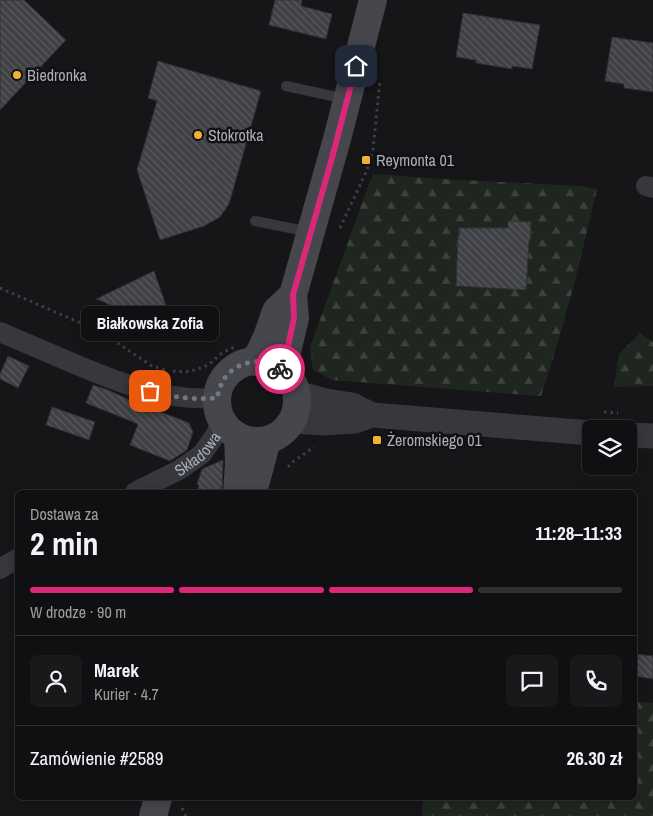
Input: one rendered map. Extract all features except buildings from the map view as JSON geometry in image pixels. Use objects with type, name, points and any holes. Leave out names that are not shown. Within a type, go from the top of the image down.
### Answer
[{"type":"main road","points":[[225,418],[260,442],[281,434],[294,416],[297,405],[286,356],[294,318],[293,295],[373,0]]},
{"type":"main road","points":[[237,490],[239,464],[225,418],[220,387],[225,377],[234,369],[244,364],[248,353],[267,337],[276,311],[293,295]]},
{"type":"main road","points":[[248,353],[277,366],[291,383]]},
{"type":"main road","points":[[254,490],[267,440]]},
{"type":"main road","points":[[153,816],[157,800]]},
{"type":"street","points":[[0,332],[115,380],[166,395],[225,418]]},
{"type":"street","points":[[291,383],[326,401],[352,405],[372,415],[582,432]]},
{"type":"street","points":[[292,421],[324,423],[355,421],[372,415]]},
{"type":"street","name":"Składowa","points":[[139,490],[179,470],[202,454],[225,418]]},
{"type":"street","points":[[637,435],[653,436]]},
{"type":"street","points":[[0,569],[15,560]]},
{"type":"lane","points":[[286,86],[347,100]]},
{"type":"lane","points":[[255,221],[311,232]]},
{"type":"path","points":[[0,288],[99,331],[152,366],[170,371],[184,372],[195,370],[208,365],[222,353],[248,353]]},
{"type":"path","points":[[284,471],[318,442]]},
{"type":"green space","points":[[373,174],[580,186],[597,189],[572,293],[541,396],[332,380],[313,370],[310,347]]},
{"type":"green space","points":[[640,333],[653,342],[653,386],[614,387],[619,354]]},
{"type":"green space","points":[[637,702],[653,703],[653,816],[422,816],[423,800],[637,800]]},
{"type":"way so far","points":[[150,391],[177,397],[217,398],[225,377],[234,369],[244,364],[266,362],[280,369]]},
{"type":"place","name":"Biedronka","points":[[17,75]]},
{"type":"place","name":"Stokrotka","points":[[198,135]]},
{"type":"place","name":"Reymonta 01","points":[[366,160]]},
{"type":"place","name":"Białkowska Zofia","points":[[150,391]]},
{"type":"place","name":"Żeromskiego 01","points":[[377,440]]},
{"type":"route","points":[[280,369],[286,374],[286,356],[294,318],[293,295],[356,66]]}]
